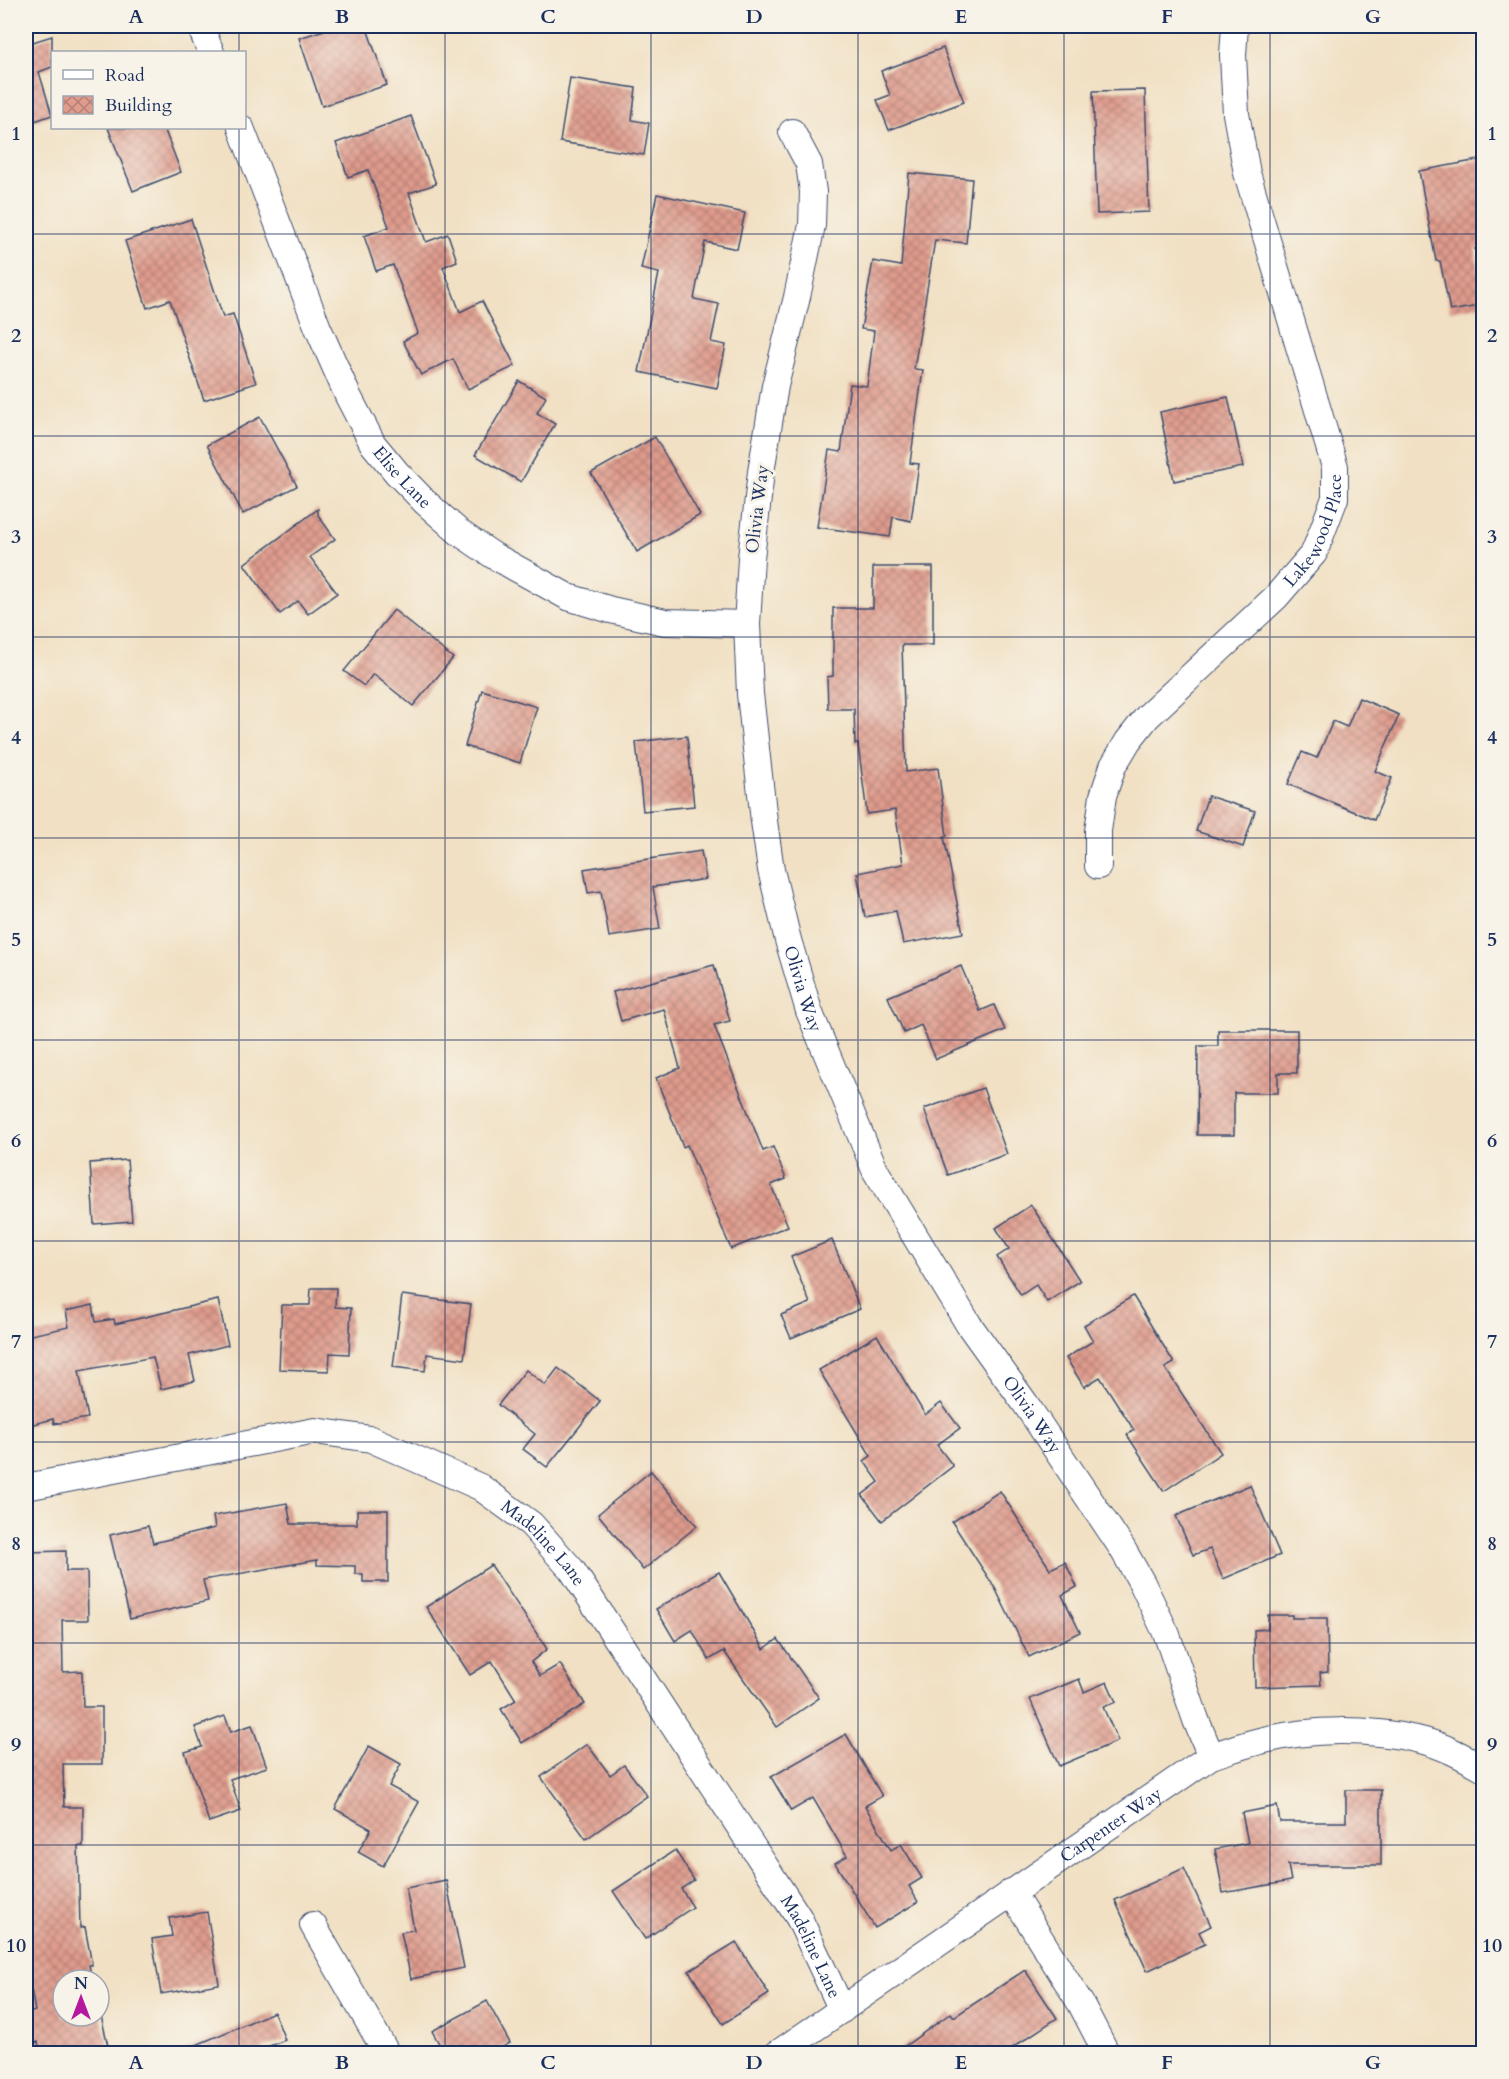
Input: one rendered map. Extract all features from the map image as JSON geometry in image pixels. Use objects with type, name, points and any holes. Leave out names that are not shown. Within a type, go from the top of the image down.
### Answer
[{"type":"street","points":[[200,26],[211,51]]},
{"type":"street","name":"Lakewood Place","points":[[1098,867],[1098,831],[1103,796],[1113,766],[1128,741],[1147,717],[1276,597],[1314,553],[1335,498],[1335,467],[1247,173],[1236,114],[1233,55],[1235,26]]},
{"type":"street","name":"Elise Lane","points":[[241,129],[318,328],[348,396],[373,444],[425,502],[460,533],[568,597],[611,610],[665,622],[747,624]]},
{"type":"street","name":"Olivia Way","points":[[792,132],[809,164],[813,192],[812,225],[776,386],[761,472],[747,624],[754,734],[771,870],[798,976],[835,1078],[875,1170],[969,1325],[1026,1403],[1122,1548],[1167,1635],[1211,1756]]},
{"type":"street","name":"Madeline Lane","points":[[26,1487],[315,1431],[371,1439],[480,1487],[531,1524],[572,1570],[799,1918],[842,2010]]},
{"type":"street","name":"Carpenter Way","points":[[777,2054],[1211,1756],[1260,1740],[1313,1732],[1351,1731],[1383,1733],[1422,1740],[1460,1755],[1484,1768]]},
{"type":"street","points":[[1011,1892],[1081,2004],[1107,2054]]},
{"type":"street","points":[[313,1925],[387,2054]]},
{"type":"building","points":[[337,26],[366,26],[387,85],[322,106],[299,38]]},
{"type":"building","points":[[52,36],[51,67],[39,72],[51,115],[26,124],[26,44]]},
{"type":"building","points":[[943,48],[964,102],[889,130],[877,100],[890,95],[881,71]]},
{"type":"building","points":[[570,78],[636,88],[632,120],[649,123],[644,155],[560,142]]},
{"type":"building","points":[[1145,90],[1149,212],[1097,214],[1093,91]]},
{"type":"building","points":[[411,116],[436,184],[409,193],[426,242],[448,234],[457,261],[443,267],[460,312],[482,301],[515,366],[468,389],[453,359],[421,375],[403,341],[418,333],[393,265],[376,271],[364,236],[389,227],[368,170],[348,177],[336,143]]},
{"type":"building","points":[[108,129],[164,129],[181,172],[133,191]]},
{"type":"building","points":[[1484,159],[1484,248],[1475,249],[1484,293],[1484,305],[1450,311],[1440,261],[1436,261],[1419,171]]},
{"type":"building","points":[[909,173],[972,179],[966,243],[935,240],[914,369],[923,370],[910,463],[919,464],[911,521],[893,517],[890,537],[817,527],[829,450],[841,452],[850,384],[867,386],[874,331],[861,329],[873,261],[901,266]]},
{"type":"building","points":[[657,194],[745,213],[737,249],[705,242],[694,299],[719,304],[711,342],[726,345],[717,388],[639,372],[659,273],[641,269]]},
{"type":"building","points":[[191,219],[223,317],[233,314],[256,383],[204,400],[170,300],[147,308],[125,241]]},
{"type":"building","points":[[519,381],[546,397],[537,413],[555,424],[521,482],[475,455]]},
{"type":"building","points":[[1228,397],[1243,467],[1174,481],[1160,412]]},
{"type":"building","points":[[260,417],[297,486],[243,514],[207,445]]},
{"type":"building","points":[[655,437],[700,515],[637,552],[591,473]]},
{"type":"building","points":[[318,509],[318,515],[335,539],[310,557],[337,593],[308,614],[298,601],[280,614],[244,564]]},
{"type":"building","points":[[873,567],[933,567],[933,645],[902,645],[906,772],[938,768],[947,836],[944,837],[963,933],[903,944],[896,911],[865,917],[857,873],[903,864],[895,810],[867,814],[858,744],[855,744],[854,709],[828,709],[827,677],[833,676],[833,608],[873,608]]},
{"type":"building","points":[[394,610],[453,658],[413,706],[373,674],[364,686],[344,671]]},
{"type":"building","points":[[482,690],[537,707],[520,763],[465,746]]},
{"type":"building","points":[[1359,698],[1399,715],[1375,771],[1392,778],[1374,820],[1288,784],[1302,752],[1317,758],[1333,721],[1347,727]]},
{"type":"building","points":[[687,736],[694,806],[643,811],[636,742]]},
{"type":"building","points":[[1208,796],[1255,811],[1243,847],[1196,831]]},
{"type":"building","points":[[701,851],[706,879],[653,887],[660,929],[609,937],[601,891],[588,893],[584,869]]},
{"type":"building","points":[[714,965],[730,1021],[714,1025],[763,1151],[773,1147],[786,1179],[771,1185],[788,1226],[731,1249],[687,1145],[683,1147],[656,1078],[680,1068],[664,1009],[621,1021],[613,992]]},
{"type":"building","points":[[961,966],[980,1011],[994,1005],[1005,1030],[936,1059],[921,1025],[904,1033],[888,997]]},
{"type":"building","points":[[1218,1030],[1297,1030],[1297,1073],[1278,1073],[1278,1093],[1234,1093],[1234,1135],[1197,1135],[1198,1046],[1218,1046]]},
{"type":"building","points":[[983,1088],[1007,1154],[948,1175],[924,1109]]},
{"type":"building","points":[[127,1160],[132,1221],[94,1224],[90,1163]]},
{"type":"building","points":[[1031,1205],[1080,1281],[1047,1302],[1036,1285],[1021,1295],[997,1257],[1009,1249],[996,1228]]},
{"type":"building","points":[[832,1240],[860,1309],[791,1338],[781,1315],[810,1303],[791,1257]]},
{"type":"building","points":[[311,1288],[336,1288],[335,1307],[351,1308],[349,1354],[330,1353],[329,1371],[279,1369],[282,1305],[310,1305]]},
{"type":"building","points":[[402,1295],[471,1304],[464,1359],[427,1354],[425,1371],[393,1367]]},
{"type":"building","points":[[1133,1296],[1174,1363],[1165,1368],[1221,1453],[1164,1491],[1127,1435],[1134,1430],[1100,1377],[1084,1387],[1066,1358],[1093,1341],[1084,1325]]},
{"type":"building","points":[[218,1300],[228,1345],[189,1355],[195,1381],[161,1389],[153,1357],[79,1371],[88,1418],[54,1424],[53,1419],[26,1426],[26,1336],[69,1327],[66,1311],[93,1305],[96,1322],[114,1319],[115,1324]]},
{"type":"building","points":[[877,1335],[925,1415],[941,1403],[960,1428],[937,1445],[953,1466],[882,1521],[862,1495],[879,1482],[864,1461],[871,1456],[819,1370]]},
{"type":"building","points":[[558,1368],[600,1401],[547,1467],[523,1449],[535,1434],[498,1405],[526,1370],[545,1385]]},
{"type":"building","points":[[651,1471],[697,1526],[643,1570],[598,1514]]},
{"type":"building","points":[[1250,1485],[1280,1555],[1223,1579],[1210,1549],[1193,1555],[1176,1516]]},
{"type":"building","points":[[1000,1491],[1050,1569],[1065,1562],[1077,1587],[1062,1595],[1080,1632],[1029,1657],[995,1588],[952,1522]]},
{"type":"building","points":[[287,1503],[291,1524],[357,1524],[357,1510],[388,1510],[388,1582],[363,1582],[363,1574],[355,1574],[355,1566],[317,1565],[317,1560],[203,1580],[208,1601],[130,1619],[110,1535],[148,1526],[153,1543],[215,1528],[213,1516]]},
{"type":"building","points":[[66,1551],[66,1571],[87,1571],[88,1620],[62,1620],[63,1672],[82,1671],[83,1707],[102,1707],[102,1764],[63,1764],[64,1807],[83,1807],[83,1846],[78,1846],[80,1928],[85,1927],[92,1965],[89,1965],[90,1968],[51,1968],[51,2028],[104,2028],[109,2050],[95,2054],[41,2054],[38,2042],[26,2045],[26,2014],[35,2011],[26,1963],[26,1552]]},
{"type":"building","points":[[491,1565],[547,1649],[531,1662],[540,1676],[560,1664],[585,1704],[522,1743],[501,1709],[516,1700],[492,1661],[470,1675],[426,1607]]},
{"type":"building","points":[[719,1572],[764,1649],[778,1639],[819,1698],[777,1727],[724,1651],[709,1660],[692,1630],[675,1641],[656,1609]]},
{"type":"building","points":[[1268,1615],[1327,1618],[1328,1672],[1320,1673],[1321,1685],[1255,1687],[1254,1630],[1268,1629]]},
{"type":"building","points":[[1079,1679],[1084,1692],[1107,1682],[1116,1702],[1103,1707],[1118,1741],[1059,1766],[1030,1699]]},
{"type":"building","points":[[225,1716],[231,1732],[252,1725],[267,1767],[230,1779],[241,1811],[209,1822],[185,1752],[202,1747],[195,1727]]},
{"type":"building","points":[[846,1734],[882,1796],[865,1806],[891,1850],[901,1844],[922,1878],[909,1886],[918,1902],[875,1928],[835,1863],[847,1856],[813,1798],[791,1811],[771,1777]]},
{"type":"building","points":[[587,1744],[610,1775],[624,1765],[647,1796],[586,1839],[541,1777]]},
{"type":"building","points":[[369,1746],[401,1764],[389,1786],[419,1802],[383,1866],[358,1852],[371,1829],[335,1809]]},
{"type":"building","points":[[1346,1790],[1381,1790],[1381,1865],[1288,1865],[1291,1881],[1223,1893],[1215,1849],[1248,1843],[1242,1813],[1277,1806],[1280,1822],[1346,1822]]},
{"type":"building","points":[[675,1850],[694,1880],[681,1889],[693,1907],[645,1939],[613,1891]]},
{"type":"building","points":[[1184,1868],[1211,1926],[1199,1932],[1205,1944],[1147,1971],[1115,1900]]},
{"type":"building","points":[[446,1880],[464,1968],[411,1979],[401,1932],[414,1930],[406,1888]]},
{"type":"building","points":[[207,1912],[219,1984],[161,1994],[152,1939],[172,1936],[169,1918]]},
{"type":"building","points":[[736,1942],[769,1994],[723,2024],[689,1971]]},
{"type":"building","points":[[1025,1970],[1057,2018],[1003,2054],[894,2054],[951,2013],[954,2017]]},
{"type":"building","points":[[487,2001],[510,2043],[491,2054],[445,2054],[432,2031]]},
{"type":"building","points":[[274,2012],[285,2040],[262,2049],[264,2054],[175,2054]]}]
